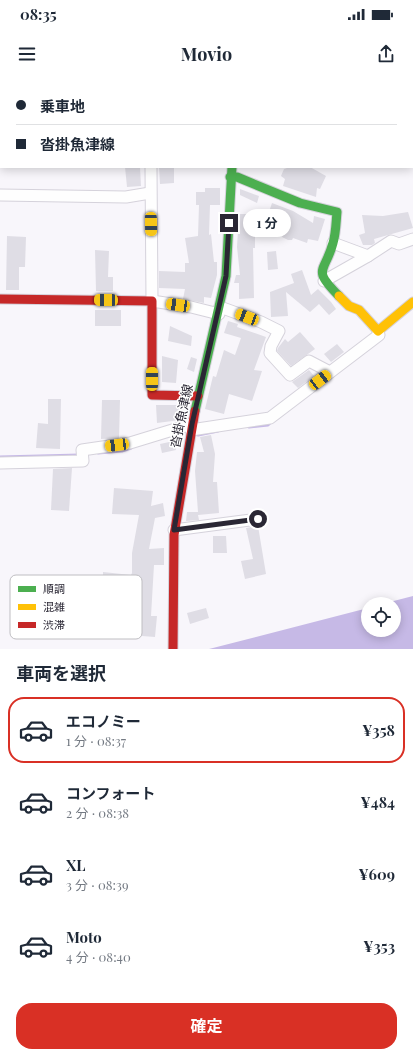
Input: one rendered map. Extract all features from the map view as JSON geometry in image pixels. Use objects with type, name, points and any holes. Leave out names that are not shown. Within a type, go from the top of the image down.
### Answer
[{"type":"street","points":[[151,168],[152,395],[198,396]]},
{"type":"street","name":"沓掛魚津線","points":[[173,649],[174,530],[198,396],[226,276],[229,238],[230,177],[232,168]]},
{"type":"street","points":[[230,177],[237,177],[300,203],[337,212],[333,243],[322,268],[324,281],[349,306],[359,310],[378,331]]},
{"type":"street","points":[[0,195],[126,197],[150,193]]},
{"type":"street","points":[[324,281],[391,241],[400,244],[413,240]]},
{"type":"street","points":[[333,243],[368,256]]},
{"type":"street","points":[[0,299],[152,301],[219,310],[261,322],[280,331],[270,353],[290,376],[309,361],[330,372]]},
{"type":"street","points":[[0,463],[83,461],[82,450],[130,443],[192,427],[270,418],[378,335],[378,331],[413,302]]},
{"type":"street","points":[[174,530],[258,519]]},
{"type":"shaded area","points":[[413,596],[413,649],[209,649],[361,610],[361,637],[401,637],[401,599]]},
{"type":"building","points":[[125,168],[140,168],[141,186],[127,187]]},
{"type":"building","points":[[159,168],[174,168],[174,183],[160,184]]},
{"type":"building","points":[[312,168],[326,176],[320,189],[317,188],[316,197],[283,186],[285,179],[281,176],[284,169]]},
{"type":"building","points":[[205,188],[220,188],[220,205],[210,205],[209,235],[211,234],[214,262],[217,262],[217,275],[211,298],[204,297],[204,303],[183,299],[185,289],[159,288],[159,271],[185,272],[185,263],[189,263],[185,238],[198,236],[199,205],[196,205],[196,192],[205,192]]},
{"type":"building","points":[[240,189],[259,196],[257,203],[240,195]]},
{"type":"building","points":[[272,203],[293,211],[313,223],[314,216],[325,219],[318,241],[308,239],[307,243],[293,238],[292,240],[288,240],[282,237],[287,226],[260,214],[280,214],[270,209]]},
{"type":"building","points":[[408,212],[413,228],[374,239],[375,243],[372,245],[363,245],[359,235],[365,233],[362,215],[383,216]]},
{"type":"building","points":[[239,214],[255,214],[255,248],[253,248],[254,298],[239,299],[239,283],[234,283],[236,275],[240,275],[237,247]]},
{"type":"building","points":[[7,236],[26,237],[25,267],[19,267],[19,290],[6,290]]},
{"type":"building","points":[[95,250],[109,251],[108,277],[113,277],[113,291],[96,291]]},
{"type":"building","points":[[276,251],[278,269],[268,270],[267,252]]},
{"type":"building","points":[[302,270],[311,295],[318,289],[336,309],[329,315],[319,304],[310,312],[286,292],[288,316],[271,317],[270,292],[294,283],[291,274]]},
{"type":"building","points":[[95,310],[121,310],[121,326],[95,326]]},
{"type":"building","points":[[228,321],[238,324],[237,327],[266,337],[254,370],[262,371],[252,401],[229,394],[224,414],[205,409],[213,376],[216,377],[224,350],[235,355],[241,338],[224,333]]},
{"type":"building","points":[[170,326],[192,336],[191,346],[168,341]]},
{"type":"building","points":[[300,332],[315,349],[291,366],[277,351],[285,339],[288,342]]},
{"type":"building","points":[[337,344],[344,352],[331,362],[324,354]]},
{"type":"building","points":[[162,356],[178,360],[176,383],[162,382]]},
{"type":"building","points":[[191,357],[197,359],[194,372],[187,369]]},
{"type":"building","points":[[309,370],[314,376],[298,388],[292,382]]},
{"type":"building","points":[[48,399],[61,399],[60,449],[36,448],[38,423],[48,424]]},
{"type":"building","points":[[102,400],[120,400],[119,438],[101,439]]},
{"type":"building","points":[[156,405],[179,405],[180,420],[157,423]]},
{"type":"building","points":[[211,435],[215,454],[213,482],[217,482],[219,513],[198,515],[199,520],[186,521],[187,512],[198,512],[195,471],[197,452],[204,452],[200,437]]},
{"type":"building","points":[[174,441],[176,450],[162,453],[160,444]]},
{"type":"building","points":[[72,468],[69,511],[51,510],[53,469]]},
{"type":"building","points":[[114,488],[153,491],[151,506],[163,503],[165,516],[155,518],[149,549],[164,548],[164,565],[154,565],[151,616],[157,616],[155,637],[142,636],[142,575],[131,575],[132,553],[139,515],[112,514]]},
{"type":"building","points":[[258,526],[266,574],[245,579],[241,561],[253,559],[246,528]]},
{"type":"building","points":[[213,536],[226,536],[227,553],[213,553]]},
{"type":"building","points":[[103,572],[131,575],[103,575]]},
{"type":"building","points":[[206,608],[209,618],[190,624],[187,613]]},
{"type":"waterway","points":[[249,427],[268,425],[272,421]]},
{"type":"waterway","points":[[198,435],[218,431]]},
{"type":"waterway","points":[[98,453],[122,451],[131,448]]},
{"type":"waterway","points":[[0,457],[80,455]]},
{"type":"traffic: fast","points":[[195,411],[226,276],[232,168]]},
{"type":"traffic: fast","points":[[230,177],[237,177],[300,203],[337,212],[334,239],[330,253],[322,270],[325,280],[339,296]]},
{"type":"traffic: slow","points":[[339,296],[349,306],[359,310],[378,331],[413,302]]},
{"type":"traffic: jam","points":[[0,299],[152,301],[152,395],[198,396]]},
{"type":"traffic: jam","points":[[173,649],[174,535],[195,411]]},
{"type":"route","points":[[229,223],[226,276],[210,354],[192,424],[174,530],[258,519]]}]
